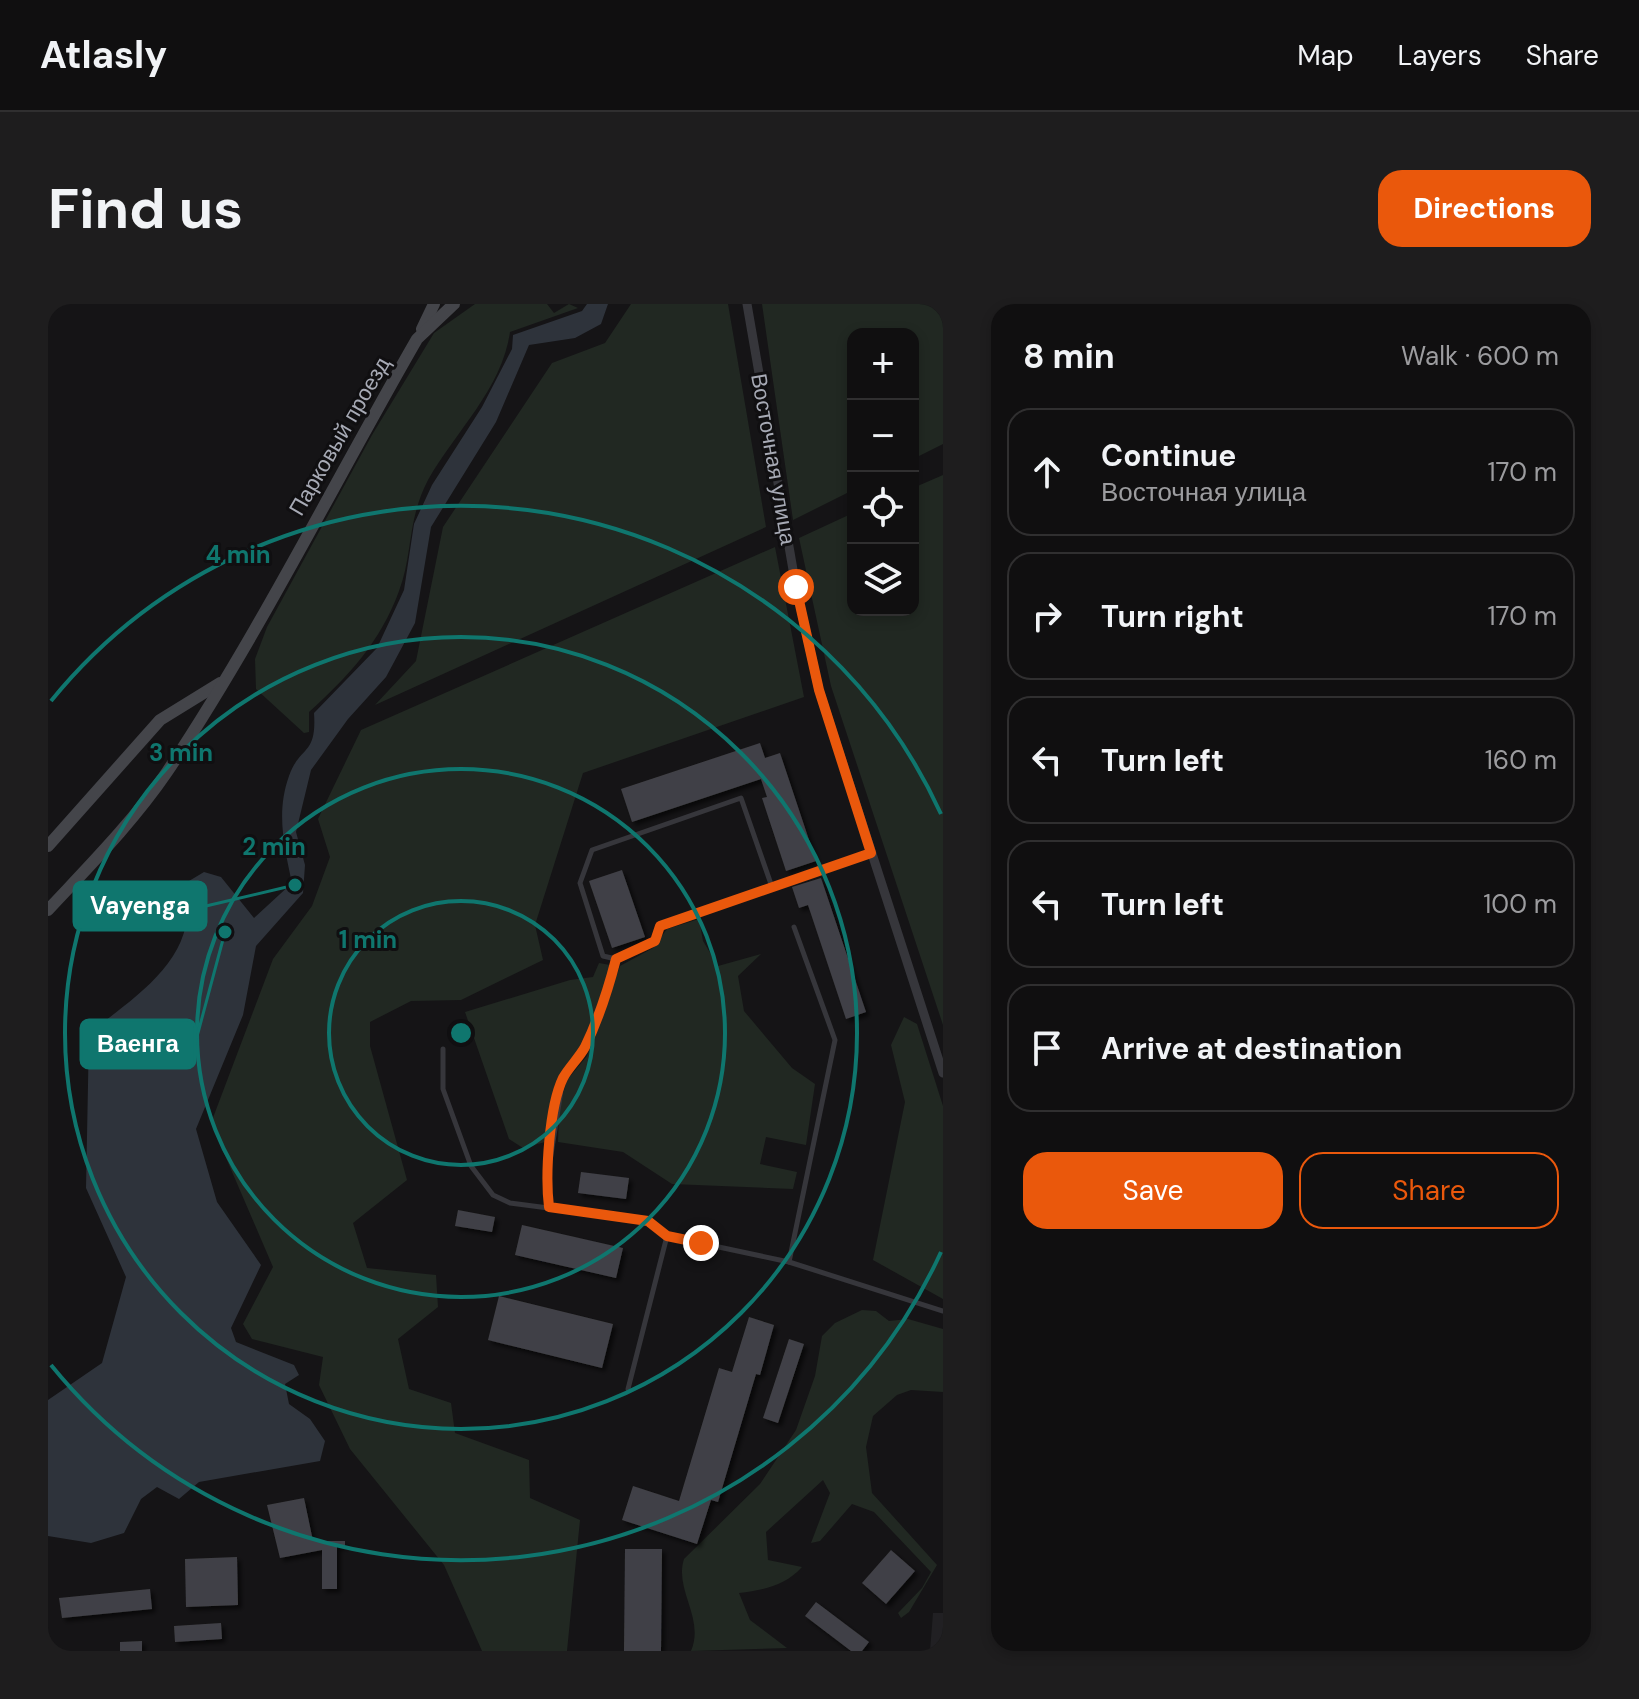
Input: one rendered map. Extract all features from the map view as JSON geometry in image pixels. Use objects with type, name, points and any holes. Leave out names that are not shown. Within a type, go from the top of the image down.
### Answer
[{"type":"main road","points":[[417,339],[434,304]]},
{"type":"main road","name":"Парковый проезд","points":[[48,910],[116,837],[166,773],[223,681],[417,339],[454,304]]},
{"type":"main road","points":[[48,846],[160,720],[223,681]]},
{"type":"street","name":"Восточная улица","points":[[747,304],[796,587],[819,690],[943,1073]]},
{"type":"lane","points":[[772,887],[741,798],[592,850],[580,883],[603,956],[616,959],[655,941],[660,926],[871,853]]},
{"type":"lane","points":[[789,1262],[835,1040],[794,927]]},
{"type":"lane","points":[[549,1207],[546,1186],[563,1078],[583,1051],[603,1008],[616,959]]},
{"type":"lane","points":[[443,1049],[443,1089],[471,1166],[493,1195],[510,1203],[648,1221],[667,1236],[789,1262],[943,1311]]},
{"type":"lane","points":[[628,1389],[667,1236]]},
{"type":"shaded area","points":[[475,304],[547,304],[554,313],[569,304],[578,308],[510,332],[498,372],[488,391],[439,462],[421,495],[403,577],[392,609],[362,657],[309,712],[309,732],[304,733],[256,689],[255,659],[267,627],[372,435],[434,333]]},
{"type":"shaded area","points":[[587,304],[608,304],[601,324],[575,338],[529,345],[496,422],[431,527],[415,623],[386,677],[348,719],[311,770],[296,832],[305,865],[303,893],[256,946],[243,1015],[196,1129],[217,1202],[261,1265],[231,1328],[236,1342],[294,1365],[299,1375],[285,1384],[289,1404],[310,1419],[325,1441],[320,1461],[199,1482],[179,1499],[157,1487],[141,1499],[124,1533],[91,1543],[48,1536],[48,1400],[102,1363],[126,1277],[86,1188],[89,1033],[145,988],[175,952],[184,932],[188,909],[184,884],[204,872],[221,877],[254,918],[292,883],[284,842],[283,803],[293,766],[313,737],[314,713],[377,648],[404,590],[414,524],[432,485],[482,407],[512,349],[513,335],[582,311]]},
{"type":"shaded area","points":[[631,304],[728,304],[766,527],[375,705],[416,661],[443,527],[552,363],[605,343]]},
{"type":"shaded area","points":[[762,304],[943,304],[943,444],[919,456],[919,328],[847,328],[847,493],[793,520]]},
{"type":"shaded area","points":[[943,475],[943,1025],[831,686],[799,538],[847,516],[847,616],[919,616],[919,485]]},
{"type":"shaded area","points":[[775,547],[804,697],[583,773],[535,925],[543,960],[461,1000],[411,1001],[370,1022],[370,1046],[407,1180],[353,1223],[367,1268],[436,1275],[438,1307],[398,1339],[409,1389],[451,1403],[455,1433],[529,1460],[530,1498],[580,1520],[567,1651],[482,1651],[444,1565],[350,1449],[319,1385],[323,1357],[252,1339],[243,1324],[273,1267],[211,1123],[273,959],[312,906],[330,857],[318,819],[361,730]]},
{"type":"shaded area","points":[[699,919],[703,941],[718,966],[761,954],[738,976],[744,1011],[792,1068],[815,1084],[806,1145],[766,1137],[760,1164],[797,1172],[793,1189],[672,1184],[623,1152],[558,1142],[559,1107],[567,1080],[587,1056],[620,966],[653,948],[667,929]]},
{"type":"shaded area","points":[[599,963],[610,965],[600,1005],[580,1048],[559,1075],[545,1142],[523,1148],[509,1139],[465,1012],[570,980],[593,977]]},
{"type":"shaded area","points":[[904,1017],[917,1024],[943,1106],[943,1299],[873,1260],[905,1102],[891,1045]]},
{"type":"shaded area","points":[[862,1310],[876,1311],[889,1321],[908,1319],[943,1329],[943,1392],[911,1390],[897,1395],[873,1416],[866,1447],[872,1493],[937,1565],[909,1612],[901,1618],[898,1613],[922,1588],[931,1572],[874,1512],[852,1504],[820,1541],[811,1543],[830,1493],[823,1480],[766,1532],[768,1560],[802,1567],[781,1583],[739,1593],[750,1620],[787,1648],[691,1651],[694,1627],[683,1582],[684,1559],[760,1484],[796,1430],[815,1376],[822,1336],[835,1323]]},
{"type":"shaded area","points":[[933,1613],[943,1613],[943,1651],[930,1651]]},
{"type":"building","points":[[760,743],[765,758],[780,753],[816,861],[786,871],[762,798],[767,797],[761,779],[632,822],[621,789]]},
{"type":"building","points":[[622,870],[645,937],[612,948],[589,881]]},
{"type":"building","points":[[821,878],[866,1012],[846,1019],[808,905],[799,908],[792,887]]},
{"type":"building","points":[[581,1172],[629,1178],[626,1199],[578,1193]]},
{"type":"building","points":[[458,1210],[495,1217],[492,1232],[455,1226]]},
{"type":"building","points":[[522,1225],[623,1248],[616,1278],[515,1255]]},
{"type":"building","points":[[499,1296],[613,1324],[602,1368],[488,1340]]},
{"type":"building","points":[[749,1317],[774,1325],[718,1502],[711,1500],[697,1544],[622,1520],[633,1486],[679,1501],[719,1368],[732,1372]]},
{"type":"building","points":[[789,1339],[804,1344],[778,1423],[763,1418]]},
{"type":"building","points":[[304,1498],[313,1541],[345,1541],[345,1545],[337,1547],[337,1589],[322,1589],[322,1550],[280,1558],[267,1505]]},
{"type":"building","points":[[625,1549],[662,1549],[661,1651],[624,1651]]},
{"type":"building","points":[[891,1550],[915,1571],[886,1604],[862,1583]]},
{"type":"building","points":[[237,1557],[238,1605],[186,1607],[185,1559]]},
{"type":"building","points":[[150,1589],[152,1609],[62,1618],[59,1598]]},
{"type":"building","points":[[816,1602],[869,1642],[862,1651],[851,1651],[805,1616]]},
{"type":"building","points":[[221,1623],[222,1639],[175,1642],[174,1626]]},
{"type":"building","points":[[142,1641],[142,1651],[120,1651],[120,1642]]},
{"type":"place","name":"Vayenga","points":[[295,885]]},
{"type":"place","name":"Ваенга","points":[[225,932]]},
{"type":"route","points":[[701,1243],[667,1236],[648,1221],[549,1207],[546,1186],[556,1109],[563,1078],[583,1051],[603,1008],[616,959],[655,941],[660,926],[871,853],[819,690],[796,587]]}]
